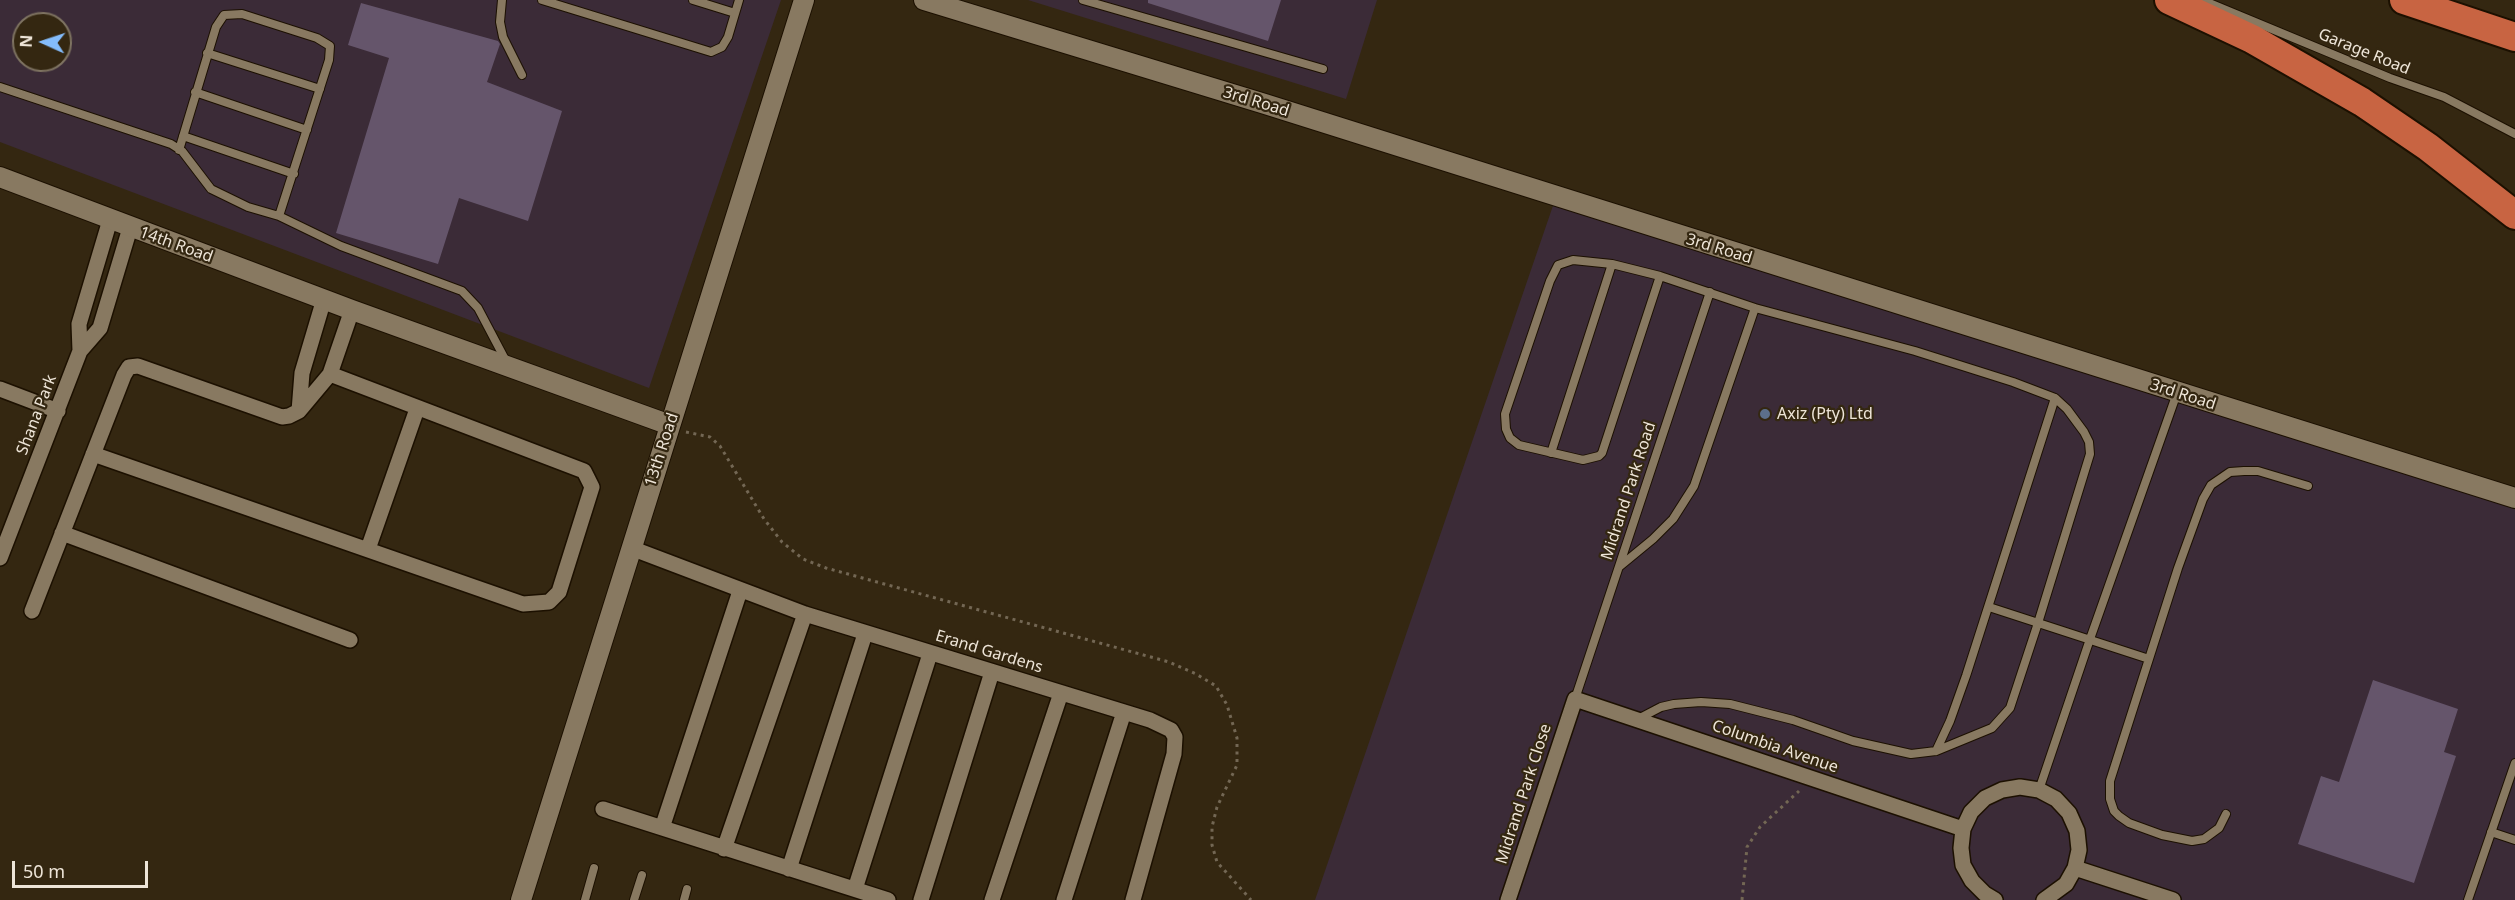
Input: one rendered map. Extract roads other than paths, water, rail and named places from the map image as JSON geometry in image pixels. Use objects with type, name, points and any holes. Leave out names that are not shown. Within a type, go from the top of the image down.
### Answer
[{"type":"highway","points":[[2169,0],[2252,39],[2362,102],[2428,147],[2515,215]]},
{"type":"highway","points":[[2404,0],[2515,38]]},
{"type":"street","name":"13th Road","points":[[521,900],[804,0]]},
{"type":"street","name":"3rd Road","points":[[924,0],[2515,498]]},
{"type":"street","name":"14th Road","points":[[0,177],[130,228],[508,366],[669,428]]},
{"type":"street","name":"Shana Park","points":[[80,351],[79,324],[110,220]]},
{"type":"street","name":"Shana Park","points":[[0,558],[80,351],[100,328],[130,228]]},
{"type":"street","points":[[299,411],[302,373],[324,299]]},
{"type":"street","points":[[32,611],[129,367],[138,366],[282,417],[299,411],[330,374],[352,310]]},
{"type":"street","points":[[93,454],[523,604],[549,602],[559,592],[592,487],[584,471],[330,374]]},
{"type":"street","points":[[0,389],[58,411]]},
{"type":"street","points":[[368,549],[417,409]]},
{"type":"street","points":[[62,533],[350,640]]},
{"type":"street","name":"Erand Gardens","points":[[631,548],[683,566],[740,591],[805,615],[1163,725],[1175,737],[1176,745],[1133,900]]},
{"type":"street","points":[[662,828],[740,591]]},
{"type":"street","points":[[724,849],[805,615]]},
{"type":"street","points":[[789,869],[865,634]]},
{"type":"street","points":[[855,889],[930,654]]},
{"type":"street","points":[[921,900],[992,672]]},
{"type":"street","points":[[992,900],[1061,693]]},
{"type":"street","name":"Columbia Avenue","points":[[1575,699],[1963,829]]},
{"type":"street","name":"Midrand Park Close","points":[[1508,900],[1575,699]]},
{"type":"street","points":[[1064,900],[1124,712]]},
{"type":"street","points":[[1995,900],[1984,894],[1972,881],[1963,865],[1961,848],[1963,829],[1971,812],[1985,798],[2001,790],[2020,787],[2039,790],[2056,800],[2069,813],[2077,831],[2079,850],[2075,868],[2066,884],[2051,899]]},
{"type":"street","points":[[603,809],[888,900]]},
{"type":"street","points":[[2075,868],[2173,900]]},
{"type":"lane","points":[[502,0],[500,22],[503,37],[522,75]]},
{"type":"lane","points":[[542,0],[711,52],[722,46],[739,0]]},
{"type":"lane","points":[[693,0],[735,13]]},
{"type":"lane","points":[[1083,0],[1323,69]]},
{"type":"lane","name":"Garage Road","points":[[2202,0],[2390,78],[2444,97],[2515,134]]},
{"type":"lane","points":[[179,150],[207,53],[221,18],[231,13],[242,14],[326,41],[331,52],[279,216]]},
{"type":"lane","points":[[207,53],[320,89]]},
{"type":"lane","points":[[0,87],[171,144],[179,150],[211,189],[248,207],[279,216],[341,246],[462,291],[475,303],[508,366]]},
{"type":"lane","points":[[195,92],[307,130]]},
{"type":"lane","points":[[183,136],[294,174]]},
{"type":"lane","points":[[1637,720],[1660,707],[1674,704],[1701,702],[1730,704],[1753,708],[1852,741],[1903,754],[1936,751],[1992,728],[2010,708],[2090,454],[2089,441],[2067,409],[2055,398],[2013,382],[1915,351],[1755,308],[1660,276],[1612,264],[1573,260],[1558,265],[1550,281],[1505,414],[1509,438],[1519,445],[1583,460],[1595,459],[1602,453],[1660,276]]},
{"type":"lane","points":[[1551,453],[1612,264]]},
{"type":"lane","name":"Midrand Park Road","points":[[1575,699],[1710,292]]},
{"type":"lane","points":[[1618,568],[1673,519],[1694,486],[1755,308]]},
{"type":"lane","points":[[2039,790],[2177,393]]},
{"type":"lane","points":[[1936,751],[1950,721],[1989,607],[2055,398]]},
{"type":"lane","points":[[2226,814],[2213,835],[2192,841],[2177,839],[2130,823],[2114,811],[2110,799],[2110,781],[2189,539],[2211,485],[2230,472],[2258,471],[2308,486]]},
{"type":"lane","points":[[1989,607],[2149,659]]},
{"type":"lane","points":[[2468,900],[2515,763]]},
{"type":"lane","points":[[2491,832],[2515,840]]},
{"type":"lane","points":[[585,900],[594,868]]},
{"type":"lane","points":[[634,900],[642,875]]},
{"type":"lane","points":[[684,900],[687,889]]},
{"type":"place","name":"Axiz (Pty) Ltd","points":[[1765,414]]}]
